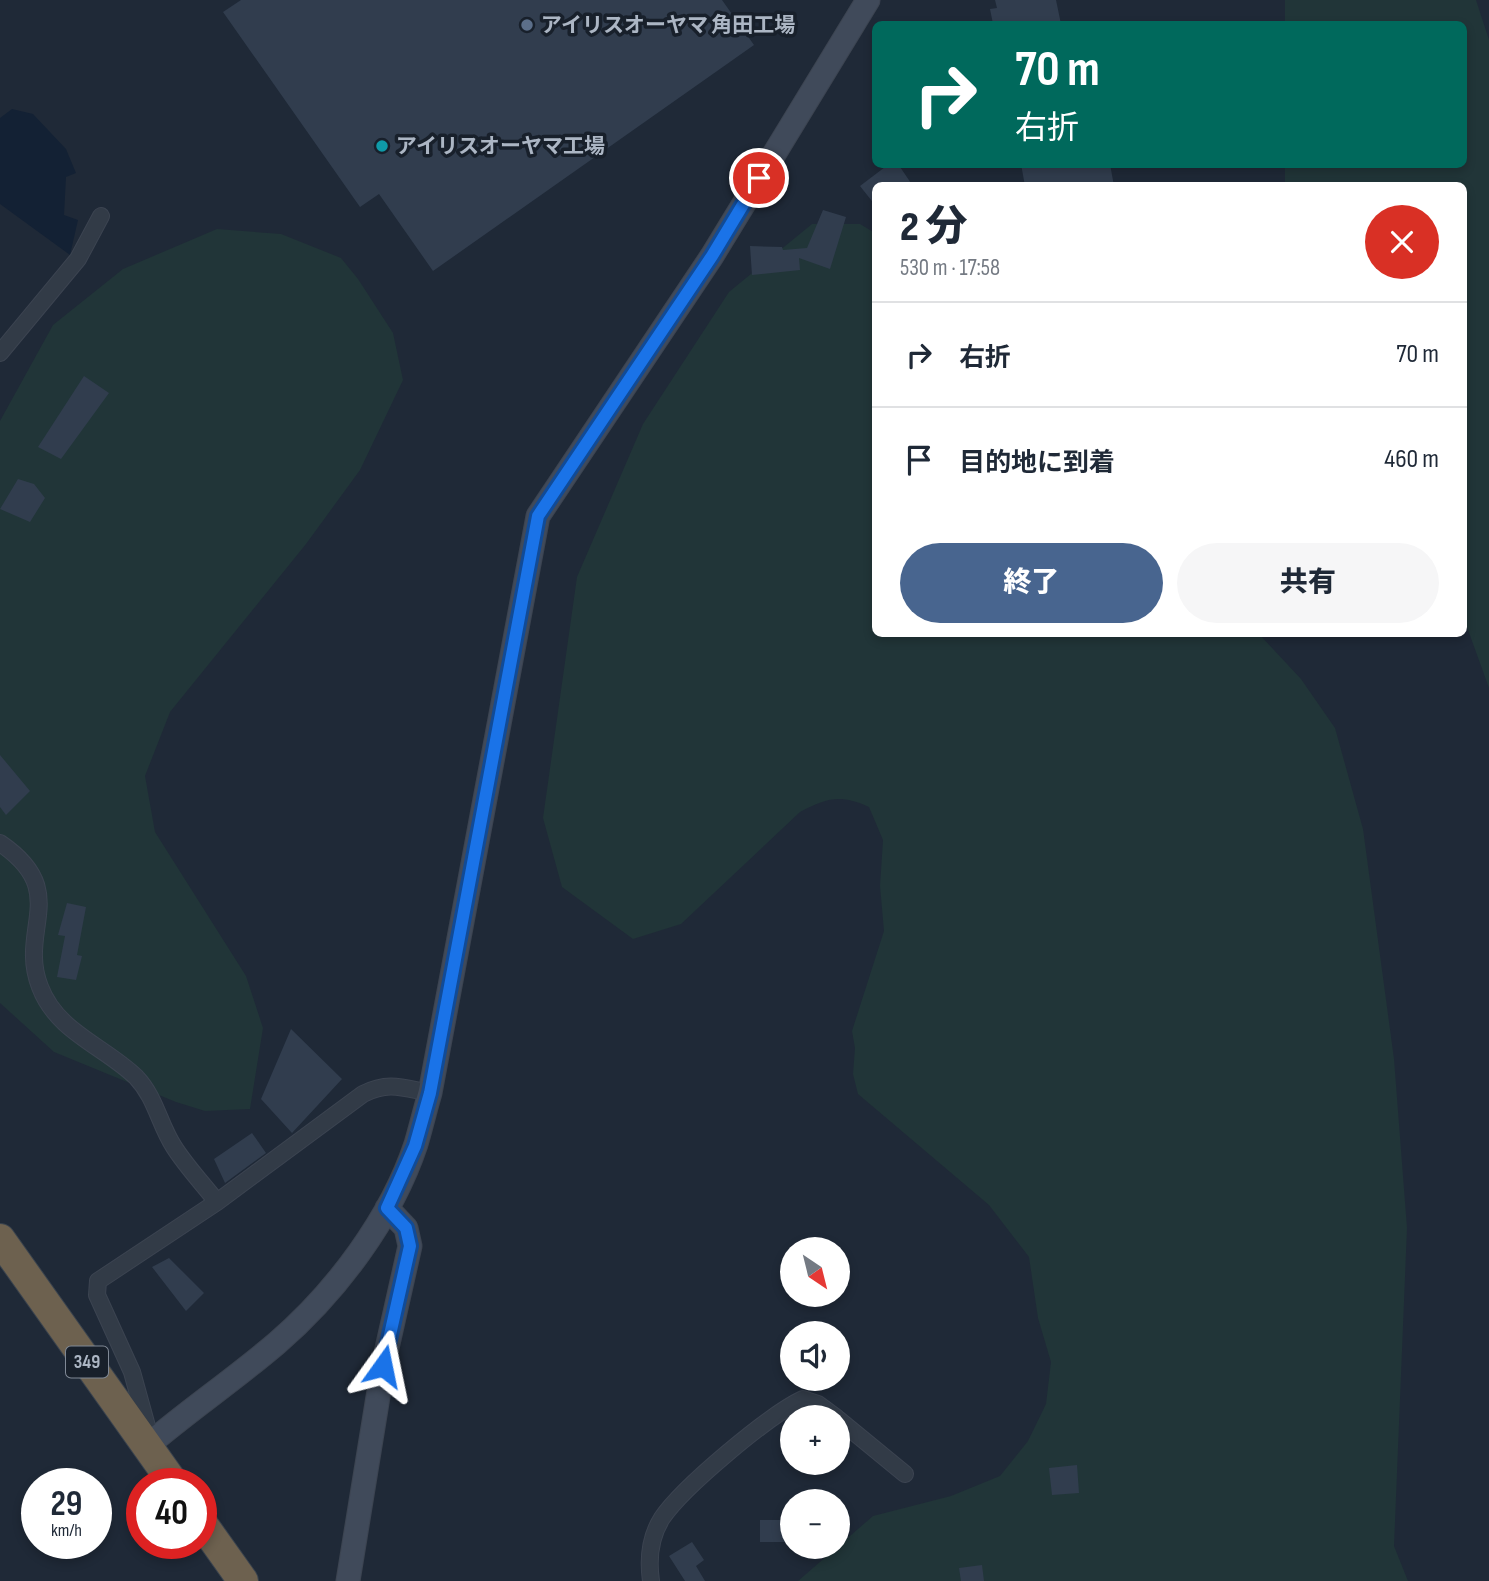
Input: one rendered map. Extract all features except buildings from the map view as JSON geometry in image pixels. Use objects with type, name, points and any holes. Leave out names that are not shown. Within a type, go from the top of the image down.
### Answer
[{"type":"highway","name":"349","points":[[0,1239],[150,1444],[164,1468]]},
{"type":"highway","points":[[217,1544],[243,1581]]},
{"type":"street","points":[[430,1093],[379,1086],[363,1094],[217,1202],[103,1275],[95,1289],[132,1372],[150,1444],[277,1343],[307,1314],[358,1252],[387,1208],[415,1146],[430,1093],[538,516],[712,256],[868,0]]},
{"type":"street","points":[[0,353],[78,258],[101,216]]},
{"type":"street","points":[[0,843],[27,867],[40,895],[34,968],[48,1004],[64,1023],[136,1078],[158,1107],[174,1147],[217,1202]]},
{"type":"street","points":[[354,1578],[383,1366],[410,1246],[406,1228],[387,1208]]},
{"type":"street","points":[[790,1405],[803,1399],[819,1405]]},
{"type":"street","points":[[651,1581],[648,1557],[662,1519],[691,1488],[780,1412]]},
{"type":"street","points":[[850,1429],[905,1474]]},
{"type":"green space","points":[[1285,0],[1476,0],[1489,40],[1489,688],[1467,627],[1467,182],[1285,182],[1285,168],[1467,168],[1467,21],[1285,21]]},
{"type":"green space","points":[[812,224],[860,224],[872,231],[872,637],[1262,637],[1301,679],[1335,728],[1363,829],[1394,1059],[1407,1228],[1394,1546],[1408,1581],[798,1581],[823,1559],[850,1559],[850,1536],[873,1516],[951,1496],[1000,1476],[1028,1441],[1046,1404],[1051,1362],[1038,1318],[1029,1257],[989,1205],[858,1094],[853,1074],[855,1048],[852,1031],[884,931],[880,886],[883,840],[869,807],[850,800],[834,799],[800,812],[681,924],[633,939],[562,887],[543,818],[577,577],[643,424],[729,292]]},
{"type":"green space","points":[[217,229],[281,234],[341,258],[393,333],[403,380],[360,470],[306,544],[170,712],[145,776],[155,832],[246,976],[263,1028],[250,1109],[205,1111],[176,1102],[54,1052],[0,1003],[0,421],[53,325],[123,269]]},
{"type":"water","points":[[12,109],[33,114],[66,149],[76,173],[66,177],[64,215],[78,220],[70,255],[0,204],[0,118]]},
{"type":"place","name":"アイリスオーヤマ 角田工場","points":[[527,25]]},
{"type":"place","name":"アイリスオーヤマ工場","points":[[382,146]]},
{"type":"route","points":[[383,1366],[410,1246],[406,1228],[387,1208],[415,1146],[430,1093],[538,516],[712,256],[759,178]]}]
